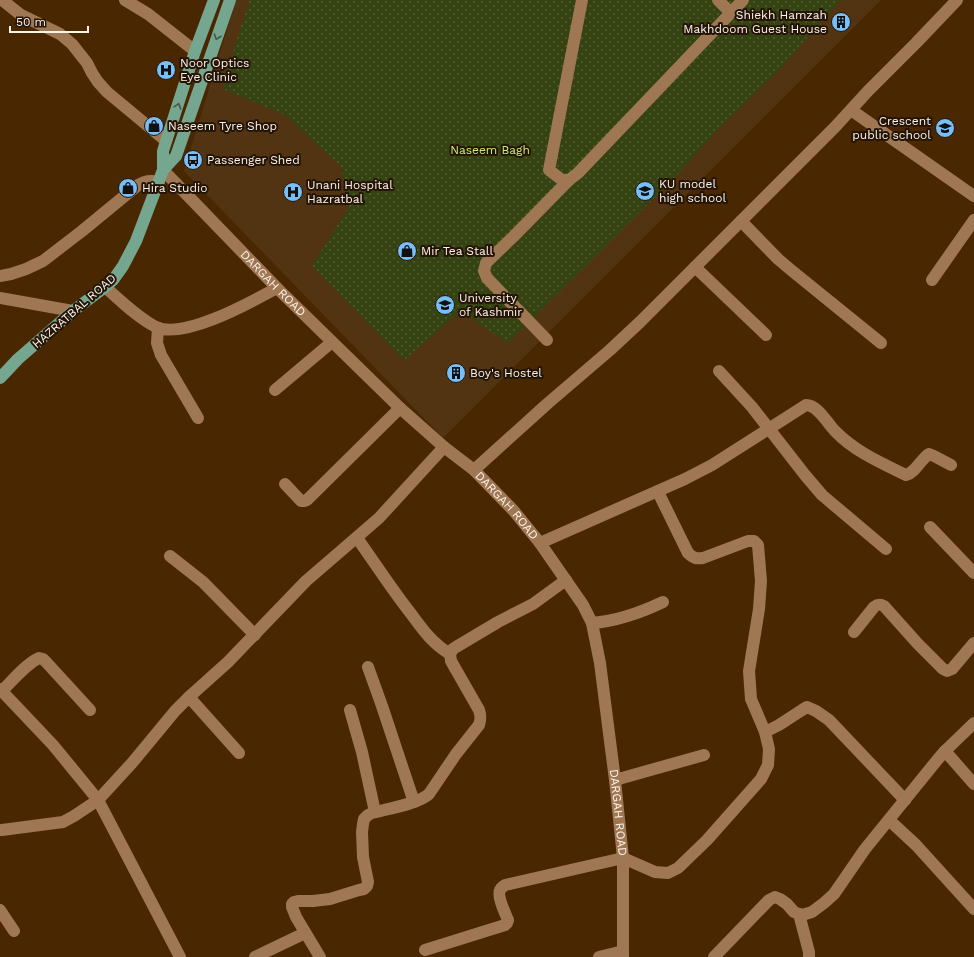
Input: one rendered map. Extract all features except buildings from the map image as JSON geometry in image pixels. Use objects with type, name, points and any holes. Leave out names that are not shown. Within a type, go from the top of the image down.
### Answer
[{"type":"main road","name":"HAZRATBAL ROAD","points":[[0,378],[18,359],[73,311],[113,280],[123,266],[136,241],[159,182],[163,170],[163,151],[166,141],[195,51],[214,0]]},
{"type":"main road","name":"HAZRATBAL ROAD","points":[[163,170],[176,156],[230,0]]},
{"type":"street","points":[[2,0],[21,15],[60,34],[72,44],[87,63],[98,82],[107,92],[166,141]]},
{"type":"street","points":[[125,0],[148,14],[195,51]]},
{"type":"street","points":[[569,180],[562,180],[549,170],[582,0]]},
{"type":"street","points":[[718,0],[730,12]]},
{"type":"street","points":[[547,340],[487,278],[484,271],[486,263],[569,180],[578,173],[742,0]]},
{"type":"street","points":[[474,470],[640,322],[742,221],[957,0]]},
{"type":"street","points":[[851,110],[974,196]]},
{"type":"street","name":"DARGAH ROAD","points":[[163,170],[277,288],[332,342],[400,408],[444,447],[474,470],[513,510],[540,543],[583,605],[592,623],[600,663],[615,780],[623,858],[623,954]]},
{"type":"street","points":[[0,276],[26,269],[43,261],[138,185],[145,181],[159,182]]},
{"type":"street","points":[[932,280],[974,220]]},
{"type":"street","points":[[742,221],[778,259],[881,343]]},
{"type":"street","points":[[695,267],[766,335]]},
{"type":"street","points":[[105,287],[145,320],[158,328],[170,329],[187,328],[206,322],[226,314],[277,288]]},
{"type":"street","points":[[0,298],[73,311]]},
{"type":"street","points":[[158,328],[157,343],[161,355],[198,418]]},
{"type":"street","points":[[275,390],[332,342]]},
{"type":"street","points":[[719,371],[752,407],[822,495],[886,549]]},
{"type":"street","points":[[540,543],[658,492],[712,465],[806,405],[810,405],[817,409],[842,439],[860,451],[906,475],[912,473],[924,457],[929,454],[951,465]]},
{"type":"street","points":[[285,484],[301,501],[304,502],[400,408]]},
{"type":"street","points":[[2,830],[63,822],[98,800],[189,697],[228,662],[306,581],[379,518],[444,447]]},
{"type":"street","points":[[425,950],[505,925],[508,920],[499,890],[505,885],[623,858],[654,872],[668,873],[678,868],[707,840],[761,780],[768,766],[769,749],[765,732],[751,699],[749,671],[762,581],[758,545],[754,541],[748,541],[703,558],[698,559],[692,557],[688,553],[658,492]]},
{"type":"street","points":[[930,527],[974,573]]},
{"type":"street","points":[[356,538],[427,635],[440,648],[450,654]]},
{"type":"street","points":[[170,556],[203,582],[255,634]]},
{"type":"street","points":[[320,957],[296,917],[292,904],[294,902],[330,899],[364,889],[368,882],[362,844],[364,819],[368,815],[375,812],[422,800],[429,794],[456,754],[479,725],[481,716],[479,710],[451,661],[450,654],[456,647],[498,622],[533,604],[566,580]]},
{"type":"street","points":[[592,623],[619,619],[644,611],[663,602]]},
{"type":"street","points":[[854,632],[874,607],[880,604],[884,606],[943,669],[948,671],[952,669],[974,643]]},
{"type":"street","points":[[90,710],[47,663],[43,659],[39,658],[1,690],[53,745],[98,800],[180,957]]},
{"type":"street","points":[[368,667],[414,802]]},
{"type":"street","points":[[189,697],[239,752]]},
{"type":"street","points":[[765,732],[807,707],[816,711],[829,720],[905,800]]},
{"type":"street","points":[[350,710],[362,752],[375,812]]},
{"type":"street","points":[[714,957],[769,900],[775,897],[780,899],[794,912],[802,915],[812,912],[834,894],[864,849],[945,751],[974,723]]},
{"type":"street","points":[[945,751],[974,784]]},
{"type":"street","points":[[615,780],[704,755]]},
{"type":"street","points":[[889,820],[916,845],[974,910]]},
{"type":"street","points":[[0,910],[14,931]]},
{"type":"street","points":[[799,914],[809,957]]},
{"type":"street","points":[[255,957],[306,932]]},
{"type":"street","points":[[599,957],[623,954]]},
{"type":"shaded area","name":"Naseem Bagh","points":[[236,0],[881,0],[443,438],[184,171]]},
{"type":"green space","name":"Naseem Bagh","points":[[250,0],[841,0],[782,67],[720,127],[678,174],[508,343],[461,311],[404,360],[312,266],[348,208],[341,166],[285,115],[223,89]]},
{"type":"place","name":"Shiekh Hamzah Makhdoom Guest House","points":[[841,22]]},
{"type":"place","name":"Noor Optics Eye Clinic","points":[[166,70]]},
{"type":"place","name":"Naseem Tyre Shop","points":[[154,126]]},
{"type":"place","name":"Crescent public school","points":[[945,128]]},
{"type":"place","name":"Passenger Shed","points":[[193,160]]},
{"type":"place","name":"Hira Studio","points":[[128,188]]},
{"type":"place","name":"KU model high school","points":[[645,191]]},
{"type":"place","name":"Unani Hospital Hazratbal","points":[[293,192]]},
{"type":"place","name":"Mir Tea Stall","points":[[407,251]]},
{"type":"place","name":"University of Kashmir","points":[[445,305]]},
{"type":"place","name":"Boy's Hostel","points":[[456,373]]}]
